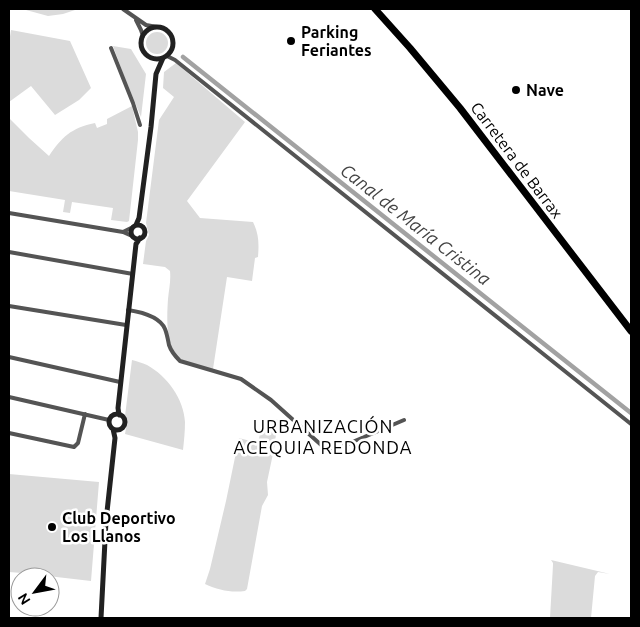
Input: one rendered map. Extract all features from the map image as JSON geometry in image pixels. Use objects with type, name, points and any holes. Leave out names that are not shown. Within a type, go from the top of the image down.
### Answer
[{"type":"highway","name":"Carretera de Barrax","points":[[375,9],[460,108],[631,332]]},
{"type":"street","points":[[123,9],[146,24],[166,29],[173,37],[173,48],[165,57],[156,74]]},
{"type":"street","points":[[135,18],[142,30],[143,36]]},
{"type":"street","points":[[157,27],[149,29],[143,36],[141,42],[144,52],[156,59],[165,57],[175,60],[631,424]]},
{"type":"street","points":[[111,48],[140,125]]},
{"type":"street","points":[[139,224],[156,74],[150,57]]},
{"type":"street","points":[[9,213],[124,232],[133,237],[140,238]]},
{"type":"street","points":[[124,232],[139,224]]},
{"type":"street","points":[[117,415],[136,244],[145,233],[144,228],[139,224]]},
{"type":"street","points":[[131,228],[136,244]]},
{"type":"street","points":[[9,252],[133,274]]},
{"type":"street","points":[[9,306],[126,325]]},
{"type":"street","points":[[128,310],[149,316],[161,323],[167,333],[174,355],[180,361],[241,379],[271,400],[329,452],[404,420]]},
{"type":"street","points":[[9,357],[120,382]]},
{"type":"street","points":[[9,397],[109,420]]},
{"type":"street","points":[[9,433],[74,447],[78,443],[85,414]]},
{"type":"street","points":[[117,415],[123,418],[123,427],[116,429],[109,425],[109,420],[112,416],[117,415]]},
{"type":"street","points":[[101,618],[106,521],[116,429]]},
{"type":"shaded area","points":[[26,9],[78,9],[48,16]]},
{"type":"shaded area","points":[[11,30],[70,41],[91,88],[79,100],[55,115],[31,86],[9,102],[9,43]]},
{"type":"shaded area","points":[[153,32],[161,32],[168,39],[168,47],[161,54],[153,54],[146,47],[146,39]]},
{"type":"shaded area","points":[[113,46],[131,49],[146,74],[141,117],[124,76]]},
{"type":"shaded area","points":[[176,63],[245,122],[187,201],[200,218],[253,222],[257,235],[258,257],[255,258],[252,281],[227,277],[213,369],[186,362],[174,353],[169,339],[167,322],[170,271],[165,267],[143,264],[146,241],[149,235],[146,223],[159,120],[174,97],[163,88],[164,72]]},
{"type":"shaded area","points":[[132,106],[138,140],[129,221],[111,220],[113,208],[72,202],[70,213],[63,212],[65,200],[9,191],[9,118],[49,156],[68,134],[87,125],[95,123],[97,128],[107,124],[107,119]]},
{"type":"shaded area","points":[[132,360],[147,365],[161,375],[178,397],[185,422],[183,450],[125,434],[127,422],[125,416]]},
{"type":"shaded area","points":[[271,418],[278,420],[267,482],[268,495],[262,506],[247,589],[235,592],[215,588],[205,584],[226,501],[239,438],[258,443],[263,420],[269,422]]},
{"type":"shaded area","name":"Club Deportivo Los Llanos","points":[[9,474],[99,482],[91,581],[60,577],[60,567],[10,567],[9,572]]},
{"type":"shaded area","points":[[551,560],[610,574],[598,572],[595,576],[591,618],[550,618],[553,565]]},
{"type":"waterway","name":"Canal de María Cristina","points":[[183,57],[631,413]]},
{"type":"place","name":"Parking Feriantes","points":[[291,41]]},
{"type":"place","name":"Nave","points":[[516,90]]},
{"type":"place","name":"Club Deportivo Los Llanos","points":[[52,527]]},
{"type":"district","name":"URBANIZACIÓN ACEQUIA REDONDA","points":[[323,436]]}]
